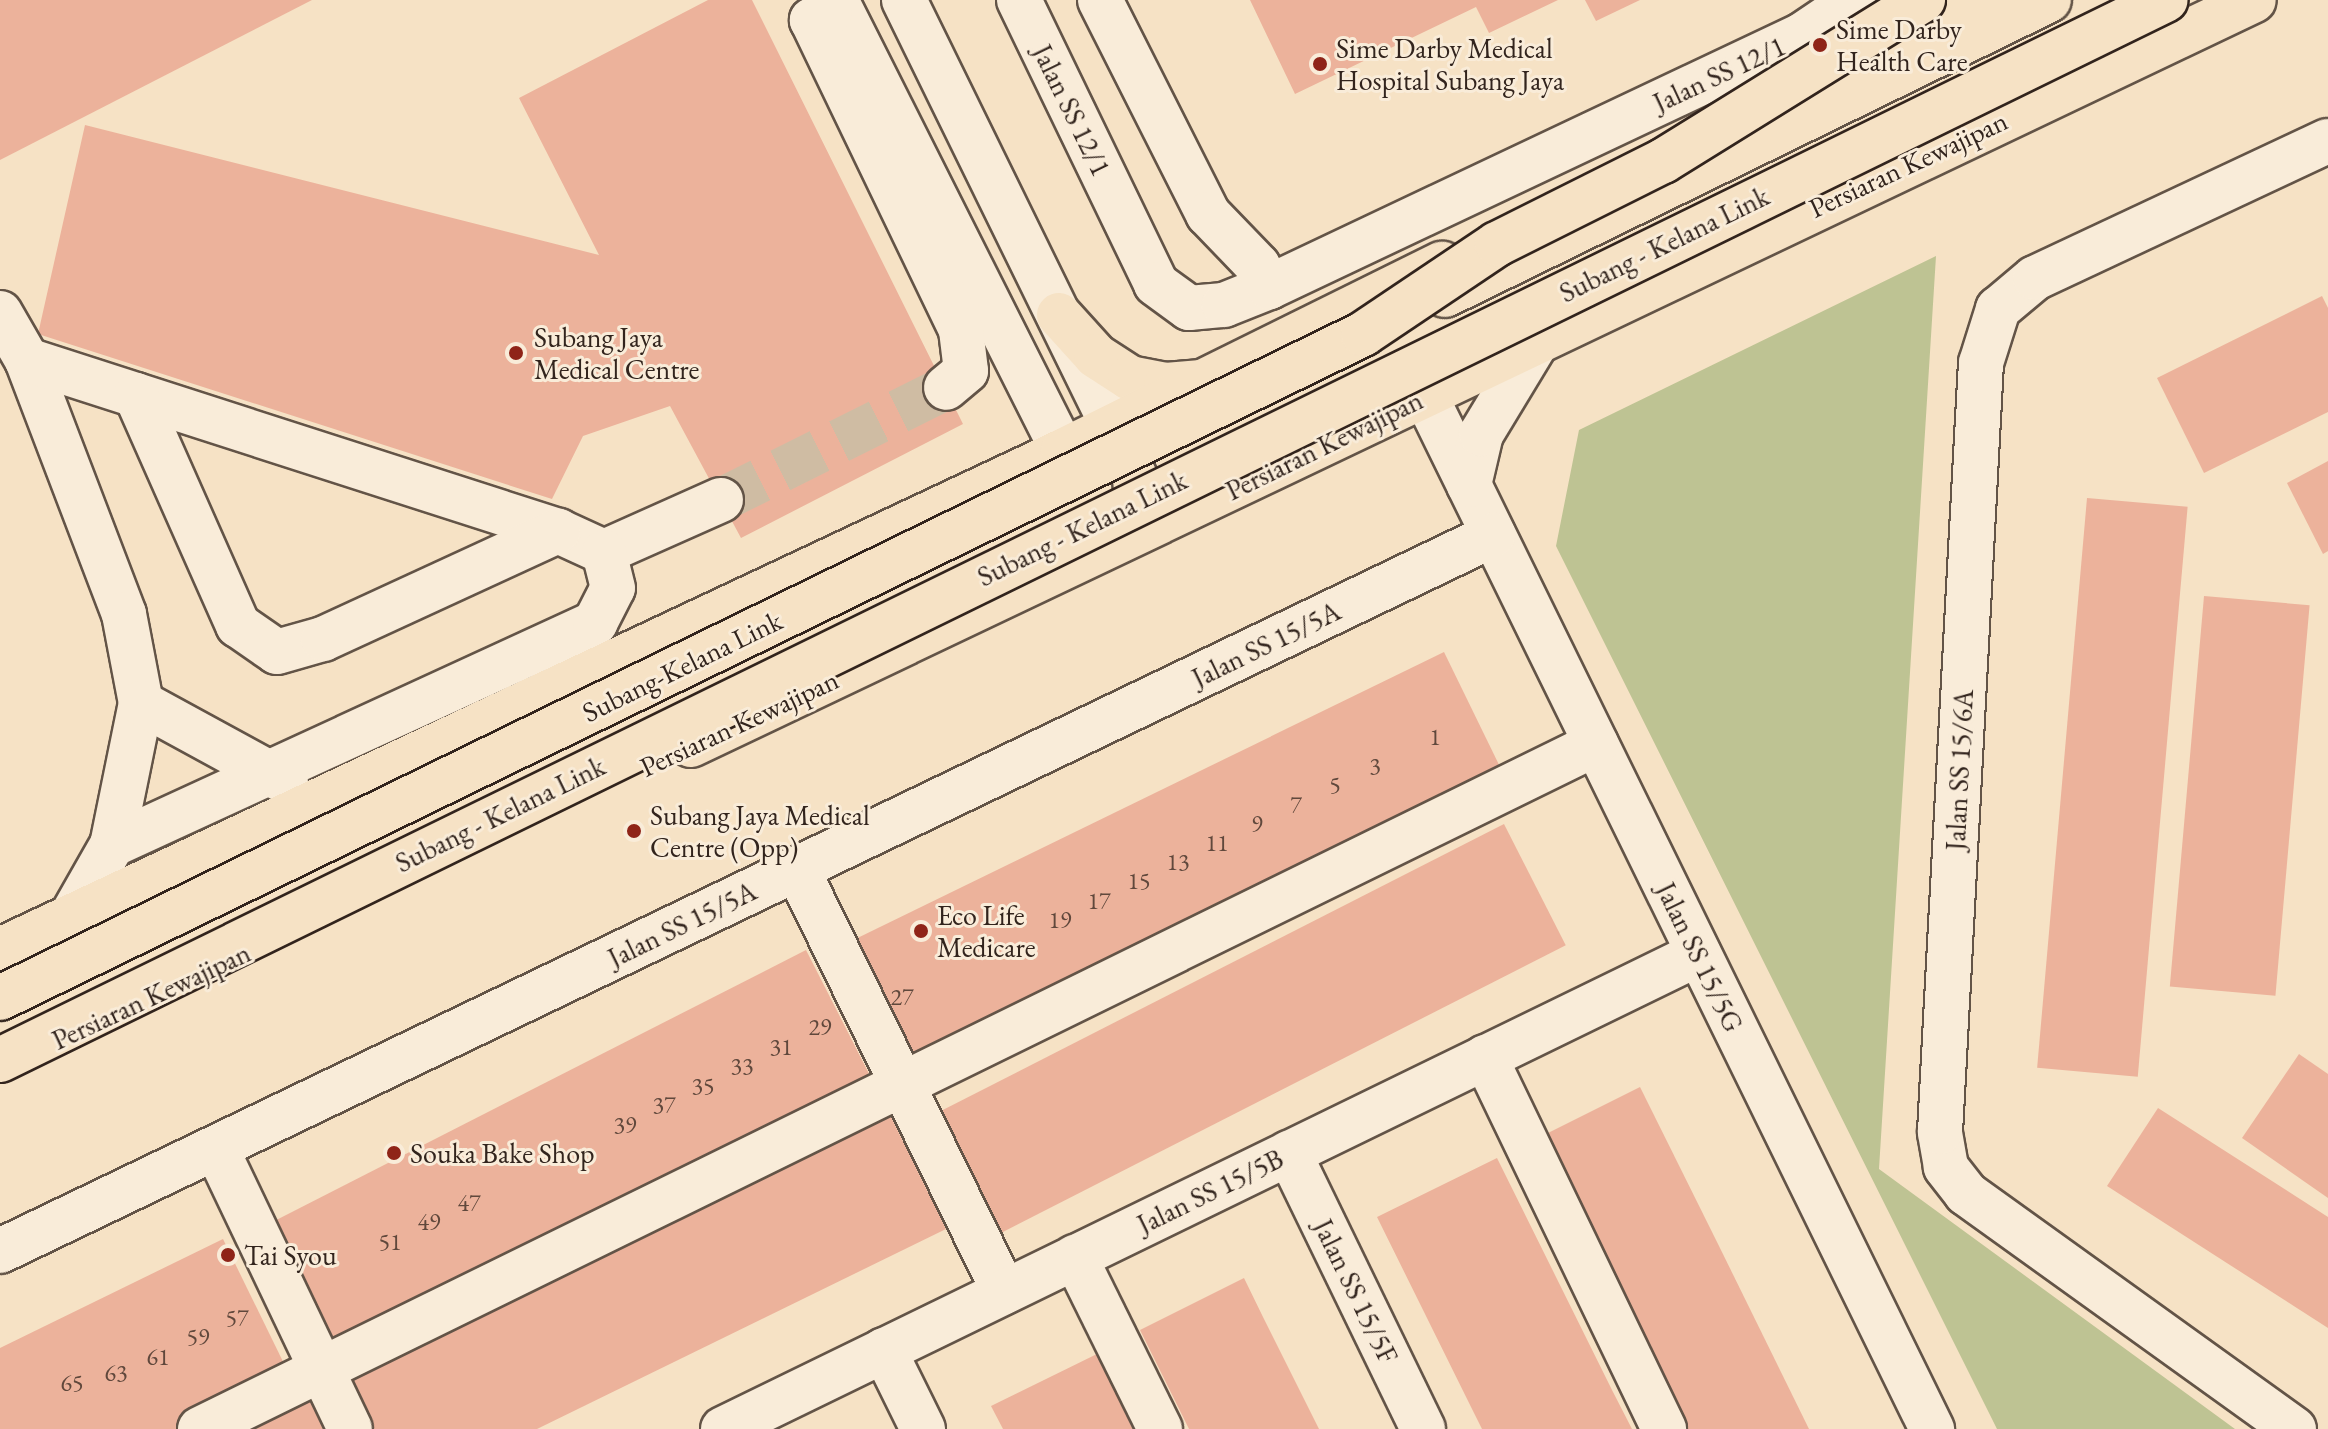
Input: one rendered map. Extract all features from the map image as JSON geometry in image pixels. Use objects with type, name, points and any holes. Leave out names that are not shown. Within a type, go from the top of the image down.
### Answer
[{"type":"main road","points":[[1363,334],[1497,244],[1663,161],[1923,0]]},
{"type":"main road","points":[[0,950],[1113,427],[1978,0]]},
{"type":"main road","name":"Subang - Kelana Link","points":[[1363,334],[2049,0]]},
{"type":"main road","name":"Subang - Kelana Link","points":[[0,1060],[2166,0]]},
{"type":"main road","name":"Persiaran Kewajipan","points":[[0,1067],[1105,552],[1538,340],[2254,0]]},
{"type":"main road","points":[[1063,451],[1115,518],[1132,514],[1559,311],[1648,288]]},
{"type":"main road","points":[[1059,315],[1096,356],[1130,378],[1166,385],[1204,381]]},
{"type":"main road","name":"Subang-Kelana Link","points":[[0,998],[1363,334]]},
{"type":"main road","points":[[1105,552],[1132,514],[1135,477],[1113,427]]},
{"type":"street","points":[[904,0],[1113,427]]},
{"type":"street","name":"Jalan SS 12/1","points":[[1019,0],[1156,284],[1189,308],[1224,305],[1263,276],[1802,35],[1838,8]]},
{"type":"street","name":"Jalan SS 12/1","points":[[1042,0],[1170,261],[1186,278],[1211,282],[1263,276]]},
{"type":"street","points":[[1100,0],[1208,214],[1263,276]]},
{"type":"street","points":[[946,388],[966,371],[961,330],[812,20],[838,4],[1063,451]]},
{"type":"street","name":"Jalan SS 15/6A","points":[[2294,1429],[1966,1193],[1946,1167],[1940,1132],[1981,363],[1998,309],[2035,278],[2328,141]]},
{"type":"street","points":[[0,313],[27,360],[124,614],[141,703],[112,845],[71,917]]},
{"type":"street","points":[[1469,485],[1481,434],[1538,340]]},
{"type":"street","points":[[27,360],[558,531],[604,552],[721,500]]},
{"type":"street","points":[[136,395],[238,625],[277,652],[323,639],[558,531]]},
{"type":"street","name":"Jalan SS 15/5G","points":[[1425,395],[1932,1429]]},
{"type":"street","name":"Jalan SS 15/5A","points":[[0,1251],[1493,535]]},
{"type":"street","points":[[112,845],[595,623],[613,588],[604,552]]},
{"type":"street","points":[[141,703],[268,774],[322,798]]},
{"type":"street","points":[[200,1429],[1596,744]]},
{"type":"street","points":[[797,869],[1004,1292]]},
{"type":"street","name":"Jalan SS 15/5B","points":[[723,1429],[1698,954]]},
{"type":"street","points":[[1485,1057],[1664,1429]]},
{"type":"street","points":[[216,1148],[350,1429]]},
{"type":"street","name":"Jalan SS 15/5F","points":[[1289,1153],[1423,1429]]},
{"type":"street","points":[[1075,1257],[1160,1429]]},
{"type":"street","points":[[884,1350],[923,1429]]},
{"type":"green space","points":[[1936,256],[1879,1169],[2235,1429],[1997,1429],[1556,546],[1579,430]]},
{"type":"building","points":[[0,0],[312,0],[0,160]]},
{"type":"building","points":[[708,0],[752,0],[963,424],[741,538],[670,406],[583,436],[552,499],[38,334],[85,125],[599,255],[519,98]]},
{"type":"building","name":"Sime Darby Medical Hospital Subang Jaya","points":[[1250,0],[1558,0],[1489,33],[1476,7],[1295,94]]},
{"type":"building","name":"Sime Darby Medical Hospital Subang Jaya","points":[[1585,0],[1640,0],[1596,21]]},
{"type":"building","points":[[2322,296],[2328,308],[2328,412],[2204,473],[2157,378]]},
{"type":"building","points":[[2328,461],[2328,551],[2323,554],[2287,483]]},
{"type":"building","points":[[2087,498],[2188,507],[2138,1077],[2037,1068]]},
{"type":"building","points":[[2204,596],[2310,605],[2275,996],[2170,987]]},
{"type":"building","points":[[1444,652],[1508,782],[914,1072],[851,941]]},
{"type":"building","points":[[1504,824],[1566,945],[979,1244],[918,1123]]},
{"type":"building","points":[[806,950],[874,1084],[330,1361],[262,1227]]},
{"type":"building","points":[[2299,1054],[2328,1074],[2328,1198],[2242,1138]]},
{"type":"building","points":[[1640,1087],[1809,1429],[1678,1429],[1534,1140]]},
{"type":"building","points":[[2158,1108],[2328,1217],[2328,1328],[2107,1186]]},
{"type":"building","points":[[890,1115],[946,1229],[537,1429],[367,1429],[343,1381]]},
{"type":"building","points":[[1497,1158],[1632,1429],[1482,1429],[1474,1413],[1377,1217]]},
{"type":"building","points":[[223,1239],[291,1378],[186,1429],[0,1429],[0,1348]]},
{"type":"building","points":[[1244,1278],[1319,1429],[1189,1429],[1140,1330]]},
{"type":"building","points":[[1099,1353],[1138,1429],[1003,1429],[991,1406]]},
{"type":"building","points":[[314,1399],[329,1429],[252,1429]]},
{"type":"tunnel","points":[[721,500],[946,388]]},
{"type":"place","name":"Sime Darby Health Care","points":[[1820,45]]},
{"type":"place","name":"Sime Darby Medical Hospital Subang Jaya","points":[[1320,64]]},
{"type":"place","name":"Subang Jaya Medical Centre","points":[[516,353]]},
{"type":"place","name":"Subang Jaya Medical Centre (Opp)","points":[[634,831]]},
{"type":"place","name":"Eco Life Medicare","points":[[921,931]]},
{"type":"place","name":"Souka Bake Shop","points":[[394,1153]]},
{"type":"place","name":"Tai Syou","points":[[228,1255]]}]
